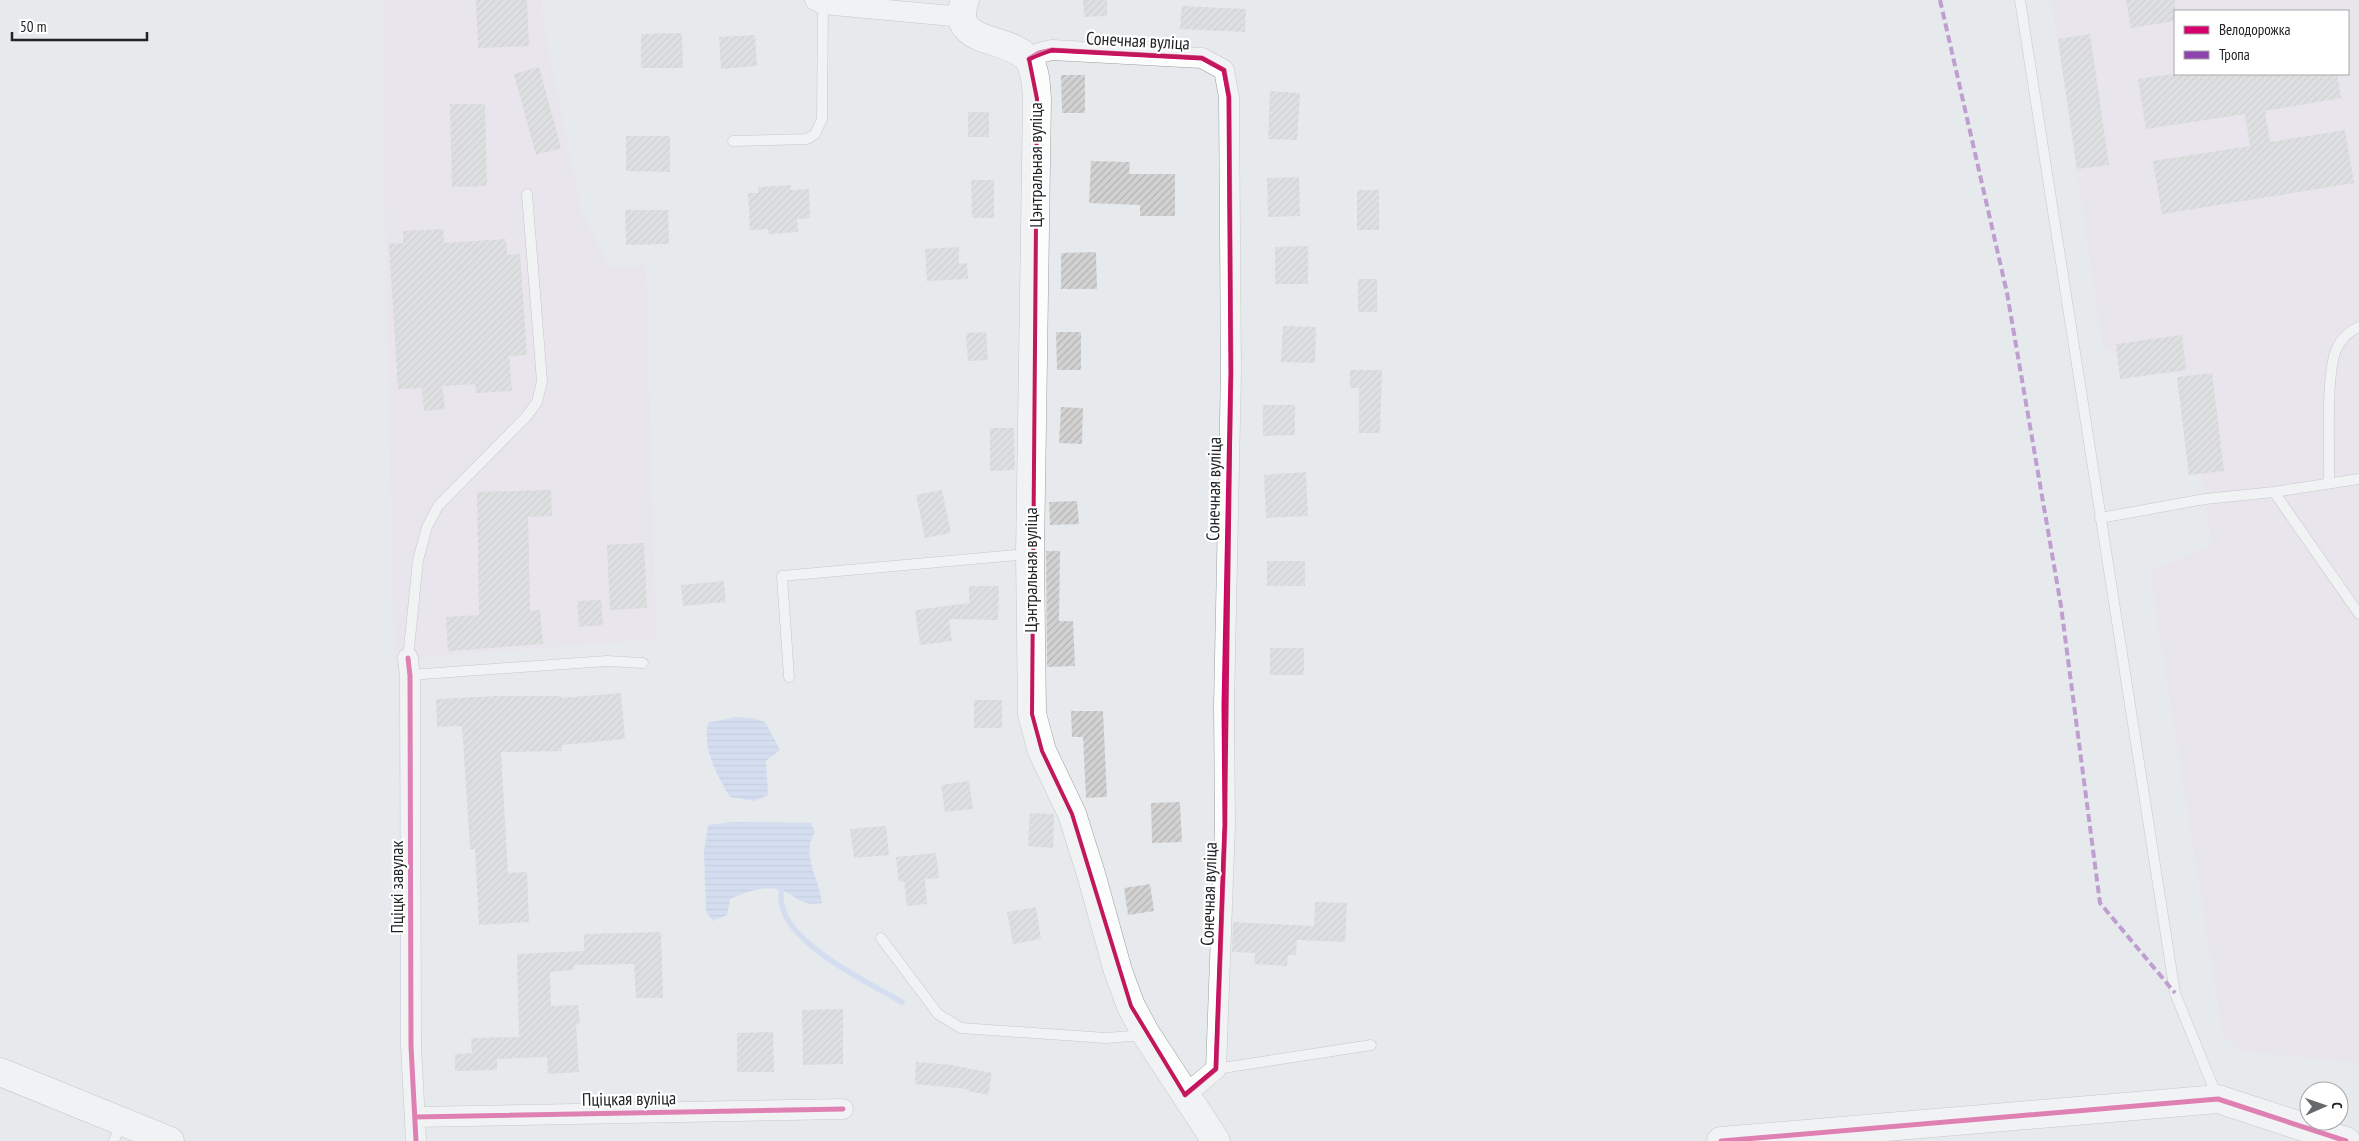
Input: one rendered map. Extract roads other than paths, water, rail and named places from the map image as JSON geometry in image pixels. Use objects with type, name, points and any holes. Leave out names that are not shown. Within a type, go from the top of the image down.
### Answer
[{"type":"street","points":[[819,2],[964,8],[965,27],[974,35],[1016,48],[1028,59]]},
{"type":"street","name":"Сонечная вуліца","points":[[1028,59],[1039,52],[1052,50],[1202,58],[1224,70],[1229,97],[1231,372],[1224,695],[1225,825],[1216,1069]]},
{"type":"street","name":"Цэнтральная вуліца","points":[[1028,59],[1034,74],[1037,99],[1030,554],[1032,714],[1042,751],[1072,814],[1118,971],[1131,1006],[1146,1034],[1212,1138]]},
{"type":"street","name":"Пціцкі завулак","points":[[409,667],[411,1046],[416,1141]]},
{"type":"street","points":[[1185,1095],[1216,1069]]},
{"type":"street","points":[[0,1072],[118,1132],[170,1141]]},
{"type":"street","points":[[1721,1141],[2218,1099],[2346,1141]]},
{"type":"street","name":"Пціцкая вуліца","points":[[415,1117],[843,1109]]},
{"type":"lane","points":[[2020,0],[2175,993],[2218,1099]]},
{"type":"lane","points":[[733,141],[807,139],[815,134],[822,119],[819,2]]},
{"type":"lane","points":[[527,194],[542,381],[537,402],[526,417],[438,506],[427,526],[418,560],[409,667],[423,674],[607,661],[643,663]]},
{"type":"lane","points":[[2329,483],[2331,367],[2337,348],[2349,331],[2359,327]]},
{"type":"lane","points":[[2100,518],[2205,499],[2274,492],[2359,479]]},
{"type":"lane","points":[[2274,492],[2359,614]]},
{"type":"lane","points":[[789,678],[782,576],[1030,554]]},
{"type":"lane","points":[[881,938],[938,1014],[960,1028],[1106,1038],[1146,1034]]},
{"type":"lane","points":[[1216,1069],[1371,1045]]},
{"type":"water","points":[[735,717],[752,718],[765,722],[780,750],[766,761],[768,795],[755,801],[730,797],[720,780],[709,752],[707,742],[708,723]]},
{"type":"water","points":[[733,822],[811,823],[815,832],[809,850],[810,859],[822,903],[805,903],[783,891],[769,888],[749,892],[730,899],[727,915],[713,921],[706,912],[704,852],[708,825]]},
{"type":"waterway","points":[[781,890],[783,909],[790,923],[802,937],[834,963],[902,1002]]}]
